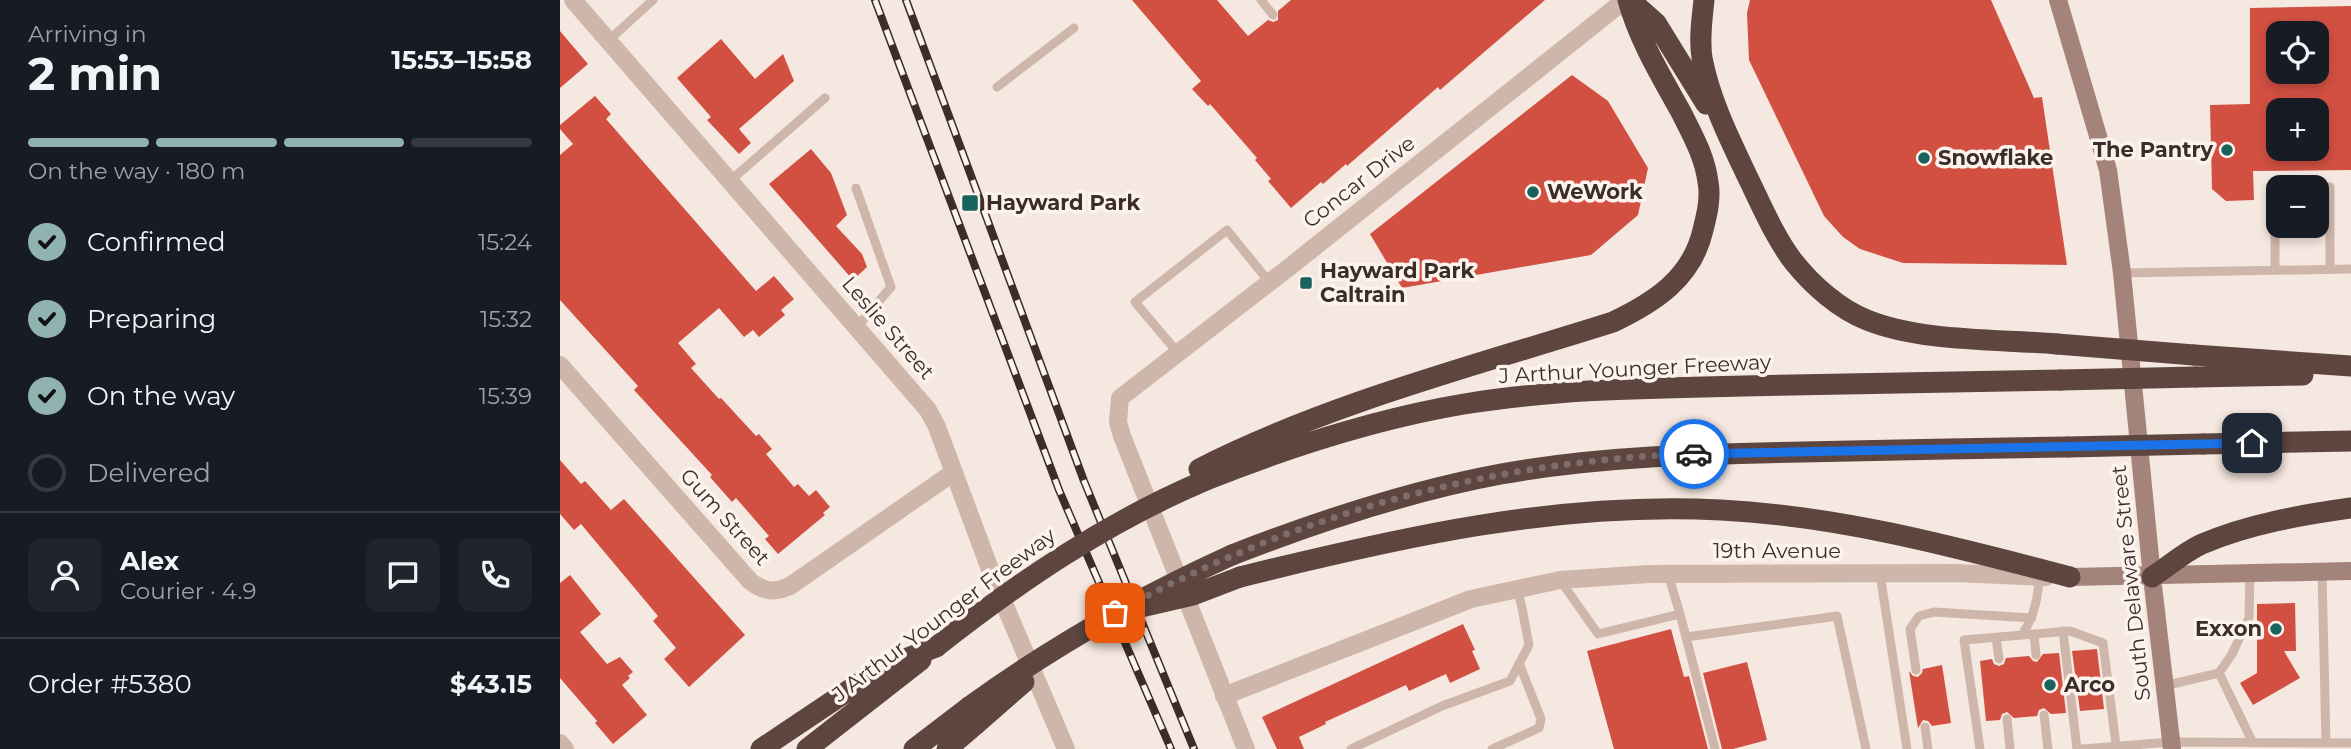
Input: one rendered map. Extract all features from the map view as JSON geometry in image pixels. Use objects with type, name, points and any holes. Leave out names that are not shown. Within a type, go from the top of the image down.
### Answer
[{"type":"highway","points":[[1628,0],[1656,23],[1733,147]]},
{"type":"highway","points":[[1202,475],[1261,440],[1351,406],[1613,322],[1643,308],[1669,289],[1689,265],[1700,242],[1709,208],[1709,182],[1696,142],[1640,36],[1628,0]]},
{"type":"highway","points":[[1704,0],[1701,25],[1708,85],[1733,147],[1772,228],[1792,260],[1813,283],[1866,320],[1894,329],[1931,335],[2351,366]]},
{"type":"highway","name":"J Arthur Younger Freeway","points":[[807,749],[1035,572],[1075,547],[1202,475],[1361,427],[1508,398],[1646,388],[2351,375]]},
{"type":"highway","points":[[914,749],[972,716],[1036,660],[1154,591],[1232,555],[1325,520],[1478,479],[1545,467],[1680,454],[2351,441]]},
{"type":"highway","points":[[1115,613],[1193,595],[1240,577],[1339,552],[1514,519],[1568,512],[1672,508],[1735,511],[1833,522],[1934,541],[2039,573],[2070,577]]},
{"type":"highway","points":[[2152,577],[2188,552],[2226,535],[2294,516],[2351,508]]},
{"type":"highway","points":[[761,749],[882,668],[936,647]]},
{"type":"highway","points":[[947,749],[972,716]]},
{"type":"main road","name":"South Delaware Street","points":[[2058,0],[2108,170],[2122,273],[2171,746]]},
{"type":"main road","points":[[2070,577],[2351,571]]},
{"type":"street","name":"Leslie Street","points":[[573,0],[928,410],[937,427],[994,580],[1066,749]]},
{"type":"street","name":"Concar Drive","points":[[1224,696],[1122,436],[1118,422],[1120,398],[1628,0]]},
{"type":"street","name":"Gum Street","points":[[560,365],[750,582],[760,589],[779,590],[790,586],[954,472]]},
{"type":"street","name":"19th Avenue","points":[[1224,696],[1471,599],[1560,580],[1668,574],[2039,573]]},
{"type":"street","points":[[1224,696],[1246,749]]},
{"type":"street","points":[[560,743],[565,749]]},
{"type":"lane","points":[[608,41],[653,0]]},
{"type":"lane","points":[[1261,0],[1273,15]]},
{"type":"lane","points":[[998,87],[1074,28]]},
{"type":"lane","points":[[730,181],[825,99]]},
{"type":"lane","points":[[2275,270],[2275,186],[2330,187],[2330,269]]},
{"type":"lane","points":[[856,188],[891,288],[857,327]]},
{"type":"lane","points":[[1178,353],[1135,302],[1227,230],[1269,283]]},
{"type":"lane","points":[[2122,273],[2351,269]]},
{"type":"lane","points":[[2322,572],[2326,743]]},
{"type":"lane","points":[[2022,635],[2032,618],[2039,573]]},
{"type":"lane","points":[[2164,686],[2219,673],[2232,654],[2249,618],[2250,573]]},
{"type":"lane","points":[[1668,574],[1715,749]]},
{"type":"lane","points":[[1880,574],[1907,749]]},
{"type":"lane","points":[[1560,580],[1598,634],[1680,614]]},
{"type":"lane","points":[[1351,749],[1443,706],[1510,681],[1529,645],[1516,588]]},
{"type":"lane","points":[[1916,670],[1910,629],[1919,616],[1934,612],[2032,618]]},
{"type":"lane","points":[[1686,636],[1837,616],[1866,749]]},
{"type":"lane","points":[[2063,631],[2080,749],[2116,745],[2351,743]]},
{"type":"lane","points":[[1980,749],[1964,640],[2063,631],[2103,643],[2116,745]]},
{"type":"lane","points":[[2034,634],[2036,655]]},
{"type":"lane","points":[[1996,638],[1999,659]]},
{"type":"lane","points":[[1492,749],[1539,728],[1541,719],[1519,663]]},
{"type":"lane","points":[[2219,673],[2253,743]]},
{"type":"lane","points":[[2044,715],[2048,749]]},
{"type":"lane","points":[[2007,719],[2010,749]]},
{"type":"lane","points":[[1925,727],[1928,749]]},
{"type":"building","points":[[1132,0],[1217,0],[1248,36],[1268,20],[1278,20],[1278,11],[1291,0],[1545,0],[1440,90],[1438,87],[1347,166],[1346,164],[1323,184],[1321,182],[1291,208],[1268,181],[1271,179],[1255,160],[1257,158],[1210,104],[1208,106],[1192,89],[1201,81]]},
{"type":"building","name":"Snowflake","points":[[1750,0],[1991,0],[2034,98],[2042,97],[2067,265],[1903,263],[1860,249],[1843,237],[1824,216],[1749,60],[1747,13]]},
{"type":"building","points":[[2351,6],[2351,170],[2253,171],[2254,200],[2226,201],[2212,189],[2210,105],[2250,104],[2250,8]]},
{"type":"building","points":[[560,31],[588,64],[560,88]]},
{"type":"building","points":[[721,39],[755,79],[783,54],[794,81],[739,129],[751,143],[739,154],[707,120],[711,117],[677,78]]},
{"type":"building","name":"WeWork","points":[[1572,75],[1608,101],[1648,168],[1638,215],[1591,255],[1402,288],[1370,234]]},
{"type":"building","points":[[595,96],[611,114],[606,119],[756,291],[774,276],[794,299],[781,310],[785,315],[759,337],[753,330],[744,337],[719,308],[678,343],[696,364],[691,368],[756,436],[759,434],[772,449],[766,454],[794,487],[798,484],[809,496],[816,490],[830,507],[823,513],[825,515],[778,554],[765,539],[769,536],[736,498],[732,502],[710,477],[712,475],[634,390],[638,386],[560,300],[560,155],[573,144],[560,129],[560,125]]},
{"type":"building","points":[[811,149],[831,173],[847,215],[836,226],[862,254],[867,267],[853,280],[769,184]]},
{"type":"building","points":[[560,460],[581,484],[585,481],[611,510],[624,499],[745,635],[689,687],[664,659],[676,648],[653,621],[658,616],[581,524],[574,530],[560,514]]},
{"type":"building","points":[[570,575],[601,614],[580,632],[607,664],[620,657],[633,672],[622,685],[647,715],[613,744],[560,678],[560,583]]},
{"type":"building","points":[[2295,603],[2296,651],[2284,651],[2300,678],[2253,705],[2240,683],[2257,673],[2257,604]]},
{"type":"building","points":[[1463,624],[1480,669],[1450,683],[1446,674],[1409,691],[1406,685],[1325,722],[1326,724],[1299,737],[1304,749],[1277,749],[1262,717]]},
{"type":"building","points":[[1671,629],[1684,677],[1689,676],[1708,749],[1614,749],[1587,651]]},
{"type":"building","points":[[2097,649],[2104,709],[2080,711],[2072,651]]},
{"type":"building","points":[[2059,653],[2066,713],[2051,714],[2044,708],[2039,710],[2037,716],[2014,718],[2007,712],[2002,714],[2000,720],[1986,721],[1980,661],[1992,659],[1994,664],[1999,666],[2004,664],[2006,658],[2029,656],[2037,662],[2043,654]]},
{"type":"building","points":[[1747,662],[1767,740],[1733,749],[1722,749],[1703,673]]},
{"type":"building","points":[[1942,665],[1951,723],[1932,726],[1923,720],[1918,728],[1909,671],[1918,677],[1923,669]]},
{"type":"railway","points":[[875,0],[1059,490],[1171,749]]},
{"type":"railway","points":[[906,0],[1084,481],[1194,749]]},
{"type":"way so far","points":[[1115,613],[1154,591],[1232,555],[1325,520],[1411,495],[1500,474],[1545,467],[1634,457],[1694,454]]},
{"type":"place","name":"The Pantry","points":[[2227,150]]},
{"type":"place","name":"Snowflake","points":[[1924,158]]},
{"type":"place","name":"WeWork","points":[[1533,192]]},
{"type":"place","name":"Hayward Park","points":[[970,203]]},
{"type":"place","name":"Hayward Park Caltrain","points":[[1306,283]]},
{"type":"place","name":"Exxon","points":[[2276,629]]},
{"type":"place","name":"Arco","points":[[2050,685]]},
{"type":"route","points":[[1694,454],[2252,443]]}]
